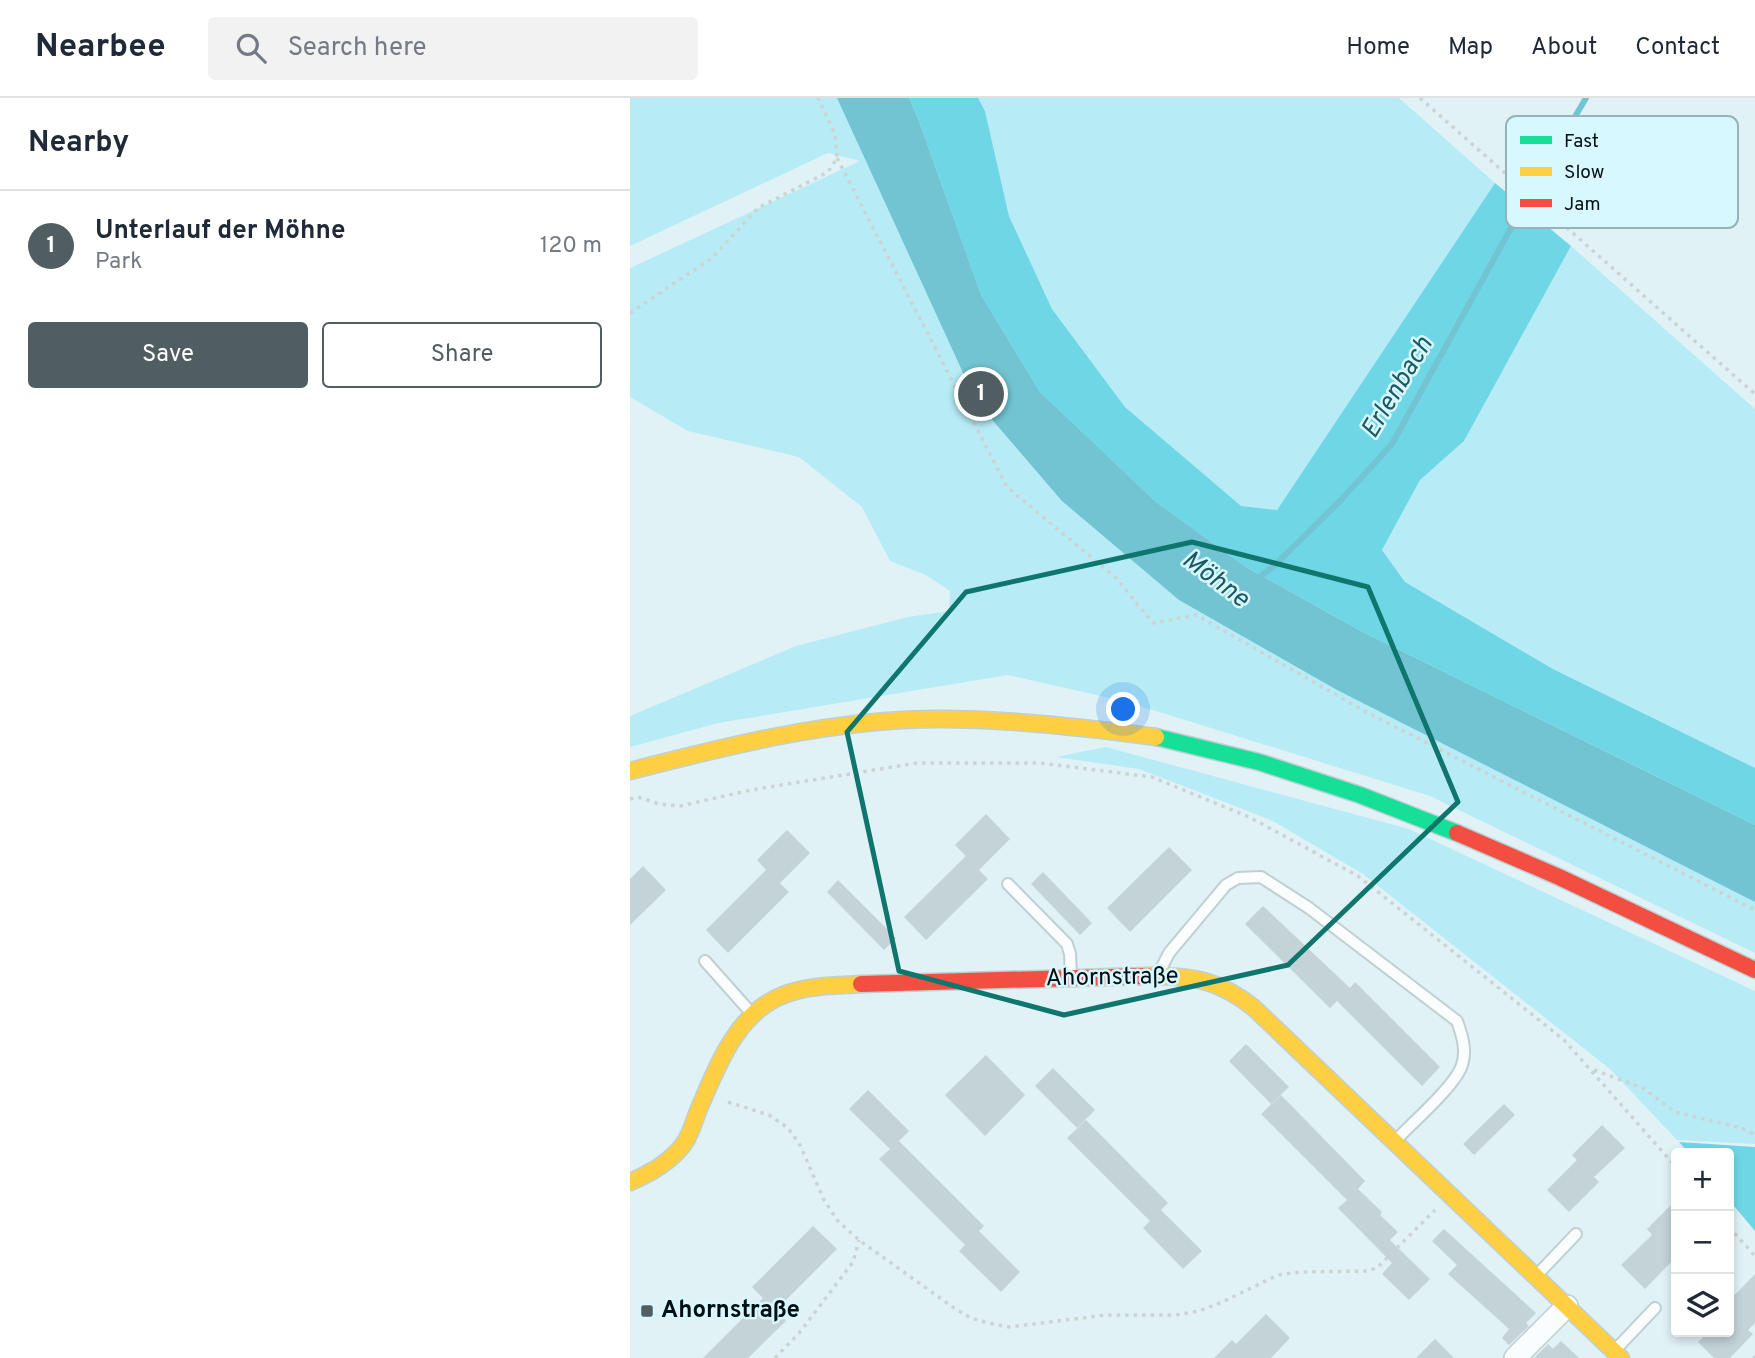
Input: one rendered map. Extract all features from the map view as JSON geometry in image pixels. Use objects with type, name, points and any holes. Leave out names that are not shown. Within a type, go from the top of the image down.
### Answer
[{"type":"street","points":[[630,771],[776,735],[883,722],[939,719],[1026,720],[1130,732],[1195,744],[1296,771],[1422,816],[1504,851],[1755,970]]},
{"type":"street","name":"Ahornstraße","points":[[630,1182],[644,1176],[673,1156],[684,1144],[732,1040],[753,1015],[785,994],[831,986],[1190,977],[1211,982],[1234,993],[1254,1008],[1618,1355]]},
{"type":"street","points":[[1515,1358],[1567,1306]]},
{"type":"lane","points":[[1158,976],[1169,953],[1226,885],[1238,878],[1261,877],[1309,908],[1457,1021],[1464,1039],[1462,1066],[1450,1085],[1395,1141]]},
{"type":"lane","points":[[1008,884],[1067,944],[1071,978]]},
{"type":"lane","points":[[705,961],[753,1015]]},
{"type":"lane","points":[[1536,1276],[1576,1234]]},
{"type":"lane","points":[[1618,1355],[1655,1308]]},
{"type":"path","points":[[818,98],[835,134],[837,158],[1007,487],[1116,578],[1153,623],[1196,615],[1368,713],[1755,910]]},
{"type":"path","points":[[1420,98],[1506,174]]},
{"type":"path","points":[[630,313],[712,258],[758,208],[828,172],[837,158]]},
{"type":"path","points":[[1567,228],[1755,394]]},
{"type":"path","points":[[630,799],[638,797],[659,804],[680,806],[751,790],[917,763],[1040,763],[1152,777],[1249,817],[1359,876],[1564,1040],[1671,1161]]},
{"type":"path","points":[[1592,1069],[1643,1087],[1675,1112],[1742,1129],[1755,1135]]},
{"type":"path","points":[[707,1093],[769,1115],[788,1128],[800,1144],[824,1200],[837,1220],[859,1240],[971,1318],[1009,1327],[1106,1315],[1175,1315],[1199,1311],[1220,1303],[1278,1275],[1301,1272],[1367,1272],[1377,1268],[1451,1194]]},
{"type":"path","points":[[1734,1233],[1755,1256]]},
{"type":"path","points":[[775,1358],[800,1332],[853,1262],[859,1240]]},
{"type":"highlighted area","points":[[1192,542],[1368,587],[1458,802],[1288,965],[1064,1015],[899,971],[847,732],[966,592]]},
{"type":"shaded area","points":[[630,98],[863,98],[1302,668],[1337,690],[1755,902],[1755,953],[1430,796],[1127,702],[1008,675],[718,723],[630,747],[630,716],[796,646],[908,617],[949,611],[950,591],[926,575],[890,561],[862,507],[799,457],[688,431],[630,397],[630,268],[860,161],[828,153],[630,246]]},
{"type":"shaded area","points":[[909,98],[978,98],[985,111],[1009,216],[1052,309],[1125,407],[1241,506],[1277,510],[1495,183],[1506,192],[1506,228],[1549,228],[1571,246],[1464,441],[1420,480],[1382,550],[1405,582],[1553,669],[1755,768],[1755,825],[1361,631],[1246,567],[1156,502],[1040,392],[981,295]]},
{"type":"shaded area","points":[[978,98],[1399,98],[1495,183],[1277,510],[1240,506],[1125,407],[1052,309],[1009,216],[985,111]]},
{"type":"shaded area","points":[[1571,246],[1755,409],[1755,768],[1553,669],[1405,582],[1382,550],[1420,480],[1464,441]]},
{"type":"shaded area","points":[[1106,747],[1409,829],[1755,991],[1755,1144],[1677,1140],[1610,1069],[1363,874],[1271,820],[1139,769],[1056,757]]},
{"type":"shaded area","points":[[1679,1142],[1755,1147],[1755,1231],[1734,1206],[1734,1148],[1684,1148]]},
{"type":"water","name":"Möhne","points":[[837,98],[909,98],[981,295],[1040,392],[1156,502],[1246,567],[1361,631],[1755,825],[1755,902],[1337,690],[1179,600],[1062,501],[976,401]]},
{"type":"building","points":[[986,814],[1010,839],[979,870],[988,879],[926,940],[904,917],[966,856],[955,845]]},
{"type":"building","points":[[787,830],[810,853],[780,883],[789,892],[728,953],[706,930],[766,870],[757,860]]},
{"type":"building","points":[[1169,847],[1192,870],[1130,932],[1107,908]]},
{"type":"building","points":[[643,866],[666,890],[630,925],[630,879]]},
{"type":"building","points":[[1043,872],[1092,923],[1080,935],[1031,884]]},
{"type":"building","points":[[838,880],[896,938],[884,950],[827,892]]},
{"type":"building","points":[[1263,906],[1350,988],[1355,982],[1440,1067],[1422,1086],[1337,1001],[1330,1008],[1245,924]]},
{"type":"building","points":[[1246,1044],[1289,1087],[1271,1104],[1229,1061]]},
{"type":"building","points":[[986,1055],[1025,1095],[985,1136],[945,1095]]},
{"type":"building","points":[[1053,1068],[1095,1110],[1077,1128],[1035,1086]]},
{"type":"building","points":[[868,1090],[909,1131],[899,1141],[984,1226],[979,1231],[1020,1272],[1001,1292],[959,1251],[965,1245],[879,1159],[890,1149],[849,1109]]},
{"type":"building","points":[[1281,1095],[1365,1181],[1358,1189],[1398,1232],[1390,1240],[1430,1279],[1409,1300],[1382,1274],[1392,1263],[1338,1208],[1347,1200],[1261,1114]]},
{"type":"building","points":[[1504,1104],[1515,1115],[1474,1155],[1463,1144]]},
{"type":"building","points":[[1086,1120],[1168,1203],[1161,1210],[1202,1251],[1183,1269],[1143,1228],[1150,1221],[1067,1138]]},
{"type":"building","points":[[1602,1125],[1625,1148],[1594,1177],[1599,1182],[1569,1212],[1547,1190],[1577,1160],[1572,1155]]},
{"type":"building","points":[[1671,1205],[1671,1262],[1645,1289],[1621,1265],[1652,1235],[1647,1229]]},
{"type":"building","points":[[813,1226],[837,1249],[776,1310],[786,1321],[748,1358],[703,1358],[763,1298],[752,1287]]},
{"type":"building","points":[[1444,1229],[1536,1313],[1526,1323],[1529,1326],[1509,1345],[1502,1338],[1509,1329],[1448,1274],[1457,1265],[1432,1241]]},
{"type":"building","points":[[1755,1274],[1755,1323],[1748,1330],[1753,1334],[1730,1358],[1714,1358],[1698,1342],[1703,1337],[1734,1337],[1734,1296]]},
{"type":"building","points":[[1266,1314],[1290,1338],[1271,1358],[1214,1358],[1232,1340],[1236,1344]]},
{"type":"building","points":[[1435,1339],[1454,1358],[1416,1358]]},
{"type":"building","points":[[1561,1341],[1579,1358],[1534,1358],[1548,1344],[1553,1349]]},
{"type":"waterway","name":"Erlenbach","points":[[1575,116],[1586,98]]},
{"type":"waterway","name":"Erlenbach","points":[[1257,579],[1275,565],[1340,501],[1392,444],[1511,228]]},
{"type":"traffic: fast","points":[[1156,737],[1259,762],[1360,795],[1457,833]]},
{"type":"traffic: slow","points":[[630,771],[783,735],[900,720],[1021,722],[1156,737]]},
{"type":"traffic: slow","points":[[1147,976],[1204,981],[1229,991],[1254,1008],[1621,1358]]},
{"type":"traffic: slow","points":[[630,1182],[659,1167],[683,1145],[721,1059],[754,1013],[769,1002],[795,991],[861,984]]},
{"type":"traffic: jam","points":[[1457,833],[1559,877],[1755,970]]},
{"type":"traffic: jam","points":[[861,984],[1147,976]]},
{"type":"place","name":"Unterlauf der Möhne","points":[[981,394]]},
{"type":"place","name":"Ahornstraße","points":[[647,1311]]}]
